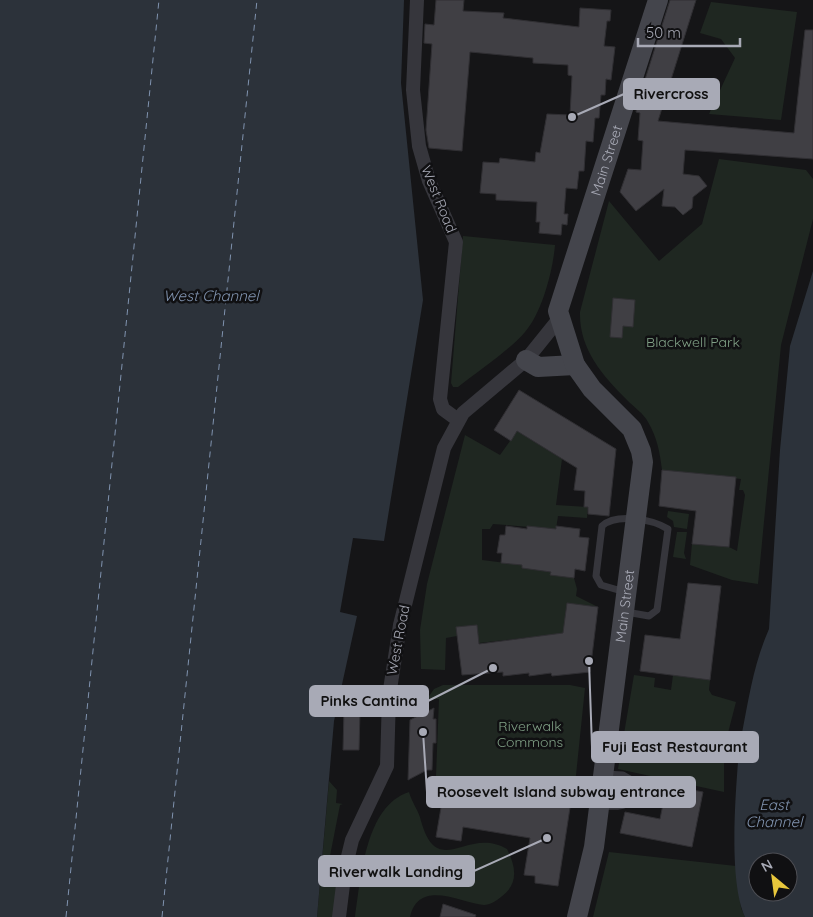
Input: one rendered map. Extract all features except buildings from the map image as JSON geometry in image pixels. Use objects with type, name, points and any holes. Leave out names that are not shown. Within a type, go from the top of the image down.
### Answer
[{"type":"street","name":"West Road","points":[[417,0],[413,90],[419,146],[430,181],[456,242],[440,399],[443,409],[458,420]]},
{"type":"street","name":"Main Street","points":[[577,917],[592,862],[643,462],[640,448],[628,424],[592,389],[575,365],[558,311],[580,237],[658,0]]},
{"type":"street","name":"Main Street","points":[[526,360],[559,319]]},
{"type":"street","name":"West Road","points":[[339,917],[345,869],[352,840],[387,766],[390,682],[400,625],[444,448],[458,420],[470,406],[526,360]]},
{"type":"street","points":[[526,360],[538,367],[575,365]]},
{"type":"lane","points":[[623,612],[649,616],[657,610],[668,529],[661,524],[612,519],[604,524],[600,531],[597,579],[609,589],[626,592]]},
{"type":"lane","points":[[599,806],[627,804],[634,800],[638,794],[637,783],[629,776],[603,774]]},
{"type":"green space","points":[[711,2],[797,12],[781,120],[709,114],[735,58],[721,39],[700,33]]},
{"type":"green space","name":"Blackwell Park","points":[[719,159],[806,170],[813,179],[813,219],[781,345],[758,584],[732,580],[690,565],[692,544],[729,547],[737,551],[745,495],[743,490],[739,490],[741,479],[662,470],[658,445],[648,422],[601,371],[588,350],[583,338],[581,325],[580,312],[609,201],[659,261],[702,224]]},
{"type":"green space","points":[[463,236],[555,245],[546,291],[531,324],[519,339],[503,353],[458,387],[453,387],[451,383]]},
{"type":"green space","points":[[517,431],[562,459],[556,505],[588,507],[587,518],[558,516],[556,529],[493,524],[490,529],[482,529],[482,560],[522,565],[522,568],[551,572],[551,575],[574,578],[577,589],[576,596],[598,607],[567,603],[565,616],[569,617],[567,633],[479,643],[477,625],[456,627],[457,636],[446,638],[445,670],[421,669],[420,630],[427,584],[465,435],[500,455]]},
{"type":"green space","points":[[668,511],[689,514],[687,529],[674,527],[673,521],[667,517]]},
{"type":"green space","points":[[677,532],[687,532],[684,553],[686,559],[673,557]]},
{"type":"green space","points":[[634,675],[655,678],[654,687],[671,690],[673,675],[710,680],[709,690],[712,695],[736,702],[728,733],[722,745],[724,755],[724,792],[618,769]]},
{"type":"green space","name":"Riverwalk Commons","points":[[443,685],[570,685],[585,688],[575,785],[463,782],[436,776],[439,699],[427,699],[434,689]]},
{"type":"green space","points":[[329,781],[337,790],[336,803],[343,804],[340,805],[329,861],[333,862],[338,881],[333,917],[317,917]]},
{"type":"green space","points":[[409,792],[428,838],[436,847],[445,850],[479,843],[493,843],[507,849],[514,869],[514,875],[511,887],[507,892],[491,904],[486,905],[442,896],[431,896],[422,898],[415,905],[410,917],[355,917],[363,864],[374,827],[383,812],[394,800]]},
{"type":"green space","points":[[609,852],[736,866],[741,908],[745,917],[593,917]]},
{"type":"water","name":"West Channel","points":[[0,0],[404,0],[401,83],[423,300],[384,541],[353,538],[340,612],[357,616],[334,721],[317,917],[0,917]]},
{"type":"water","name":"East Channel","points":[[813,271],[813,917],[745,917],[740,902],[735,863],[734,841],[738,762],[732,755],[734,740],[738,740],[742,733],[756,667],[769,629],[780,450],[790,346]]},
{"type":"ferry route","points":[[66,917],[159,0]]},
{"type":"ferry route","points":[[162,917],[257,0]]},
{"type":"place","name":"Rivercross","points":[[572,117]]},
{"type":"place","name":"Fuji East Restaurant","points":[[589,661]]},
{"type":"place","name":"Pinks Cantina","points":[[493,668]]},
{"type":"place","name":"Roosevelt Island subway entrance","points":[[423,732]]},
{"type":"place","name":"Riverwalk Landing","points":[[547,838]]}]
